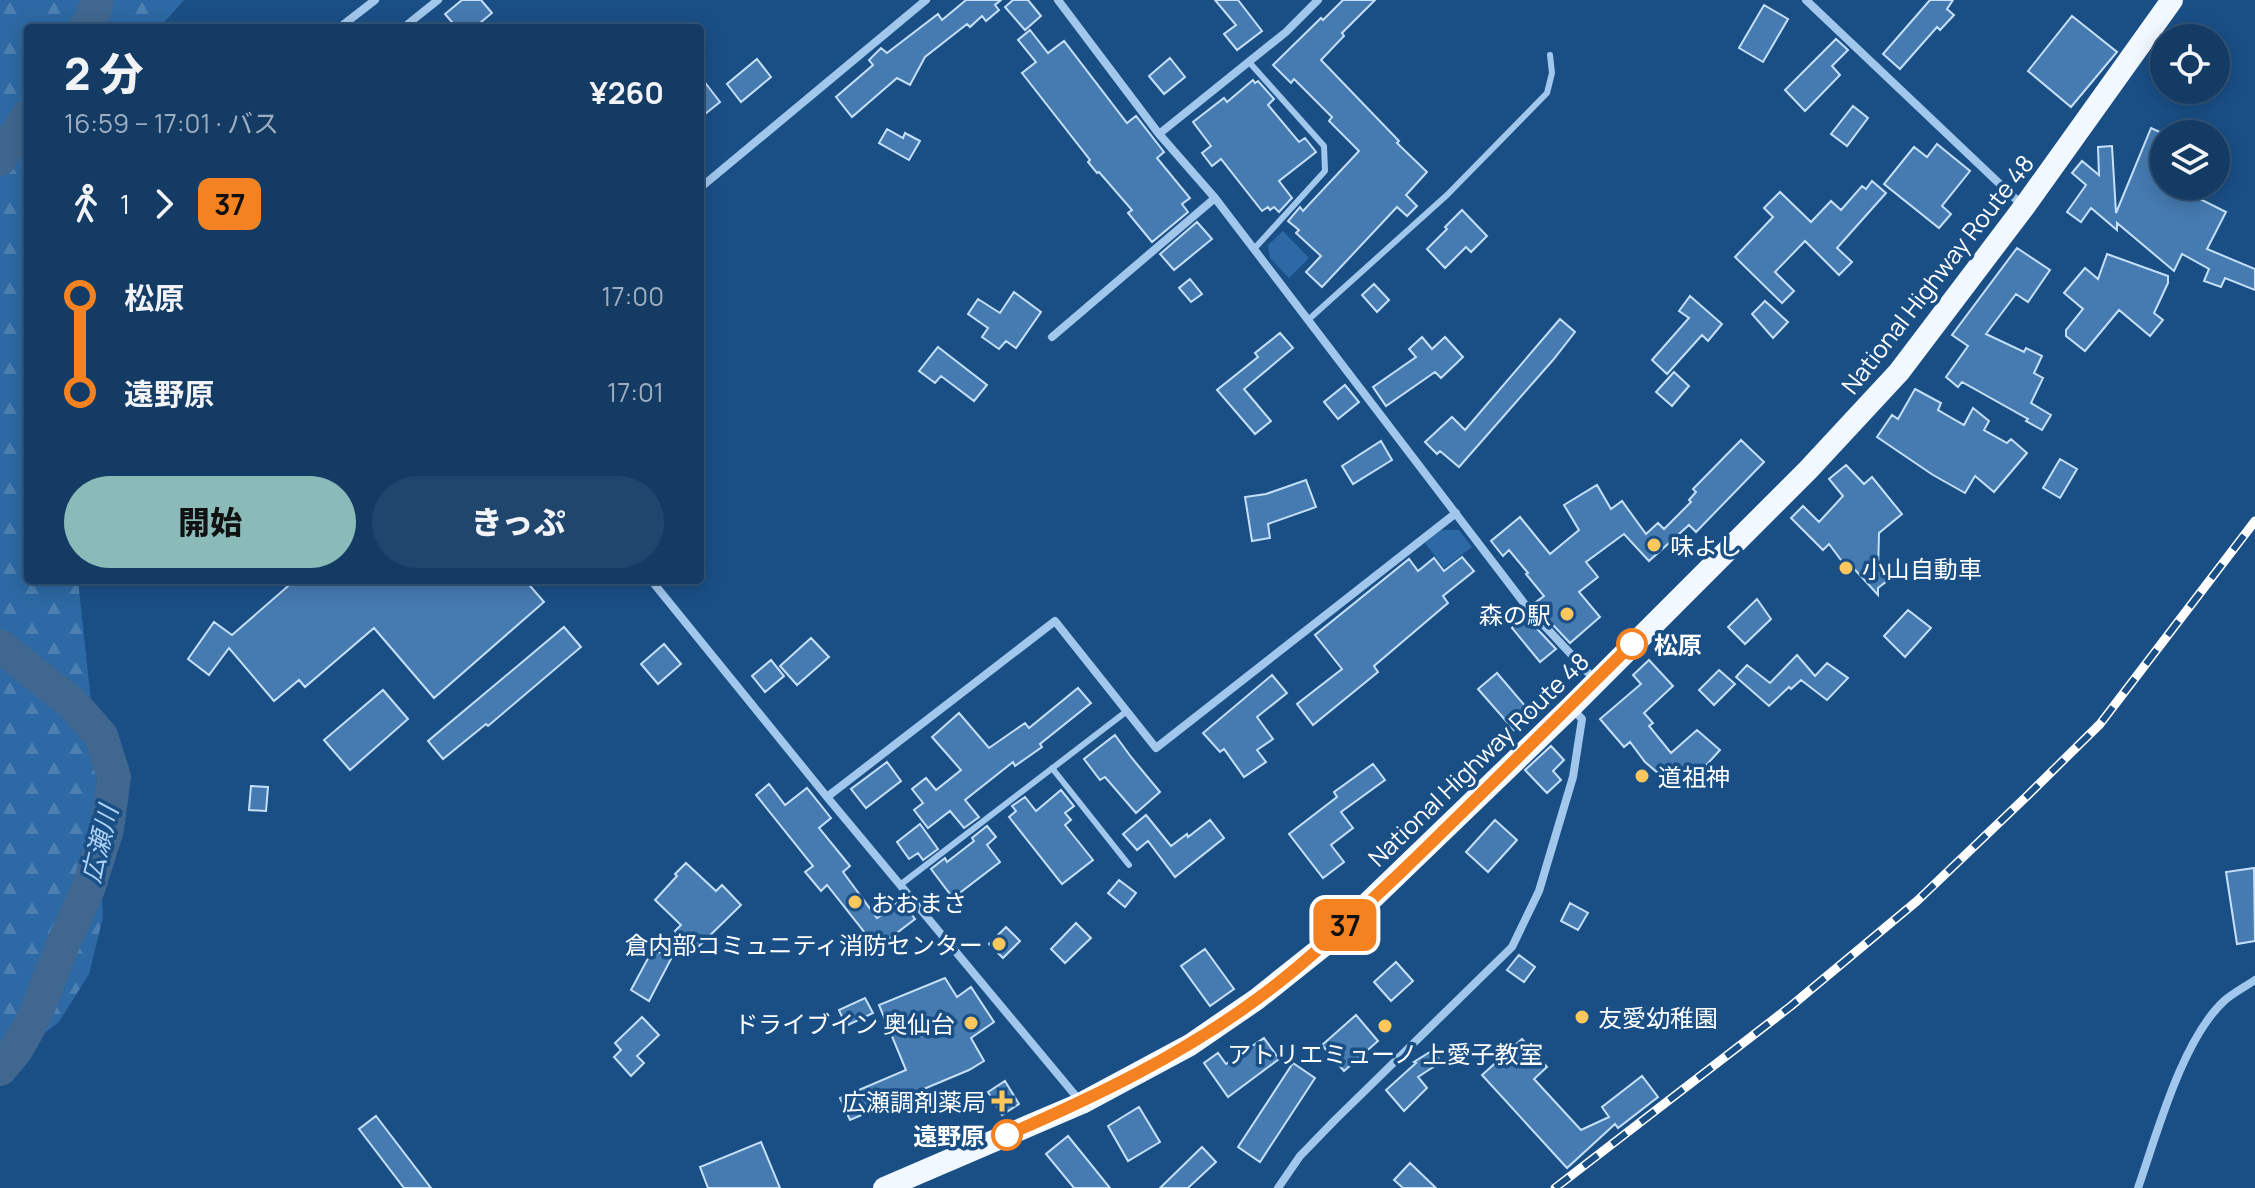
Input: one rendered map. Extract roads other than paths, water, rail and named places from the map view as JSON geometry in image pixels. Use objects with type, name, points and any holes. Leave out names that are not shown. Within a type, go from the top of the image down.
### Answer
[{"type":"highway","name":"National Highway Route 48","points":[[884,1188],[1082,1103],[1190,1045],[1257,999],[1321,948],[1571,707],[1808,470],[1899,372],[2024,207],[2172,0]]},
{"type":"street","points":[[344,24],[375,0]]},
{"type":"street","points":[[408,24],[438,0]]},
{"type":"street","points":[[704,185],[926,0]]},
{"type":"street","points":[[1058,0],[1159,134],[1215,198],[1527,607],[1596,680]]},
{"type":"street","points":[[1159,134],[1286,32],[1318,0]]},
{"type":"street","points":[[1806,0],[2024,207]]},
{"type":"street","points":[[1052,337],[1215,198]]},
{"type":"street","points":[[827,797],[1055,621],[1156,748],[1456,513]]},
{"type":"street","points":[[654,584],[1082,1103]]},
{"type":"street","points":[[1278,1188],[1300,1156],[1512,947],[1539,891],[1573,777],[1582,719],[1571,707]]},
{"type":"street","points":[[2138,1188],[2192,1046],[2224,1001],[2255,980]]},
{"type":"lane","points":[[1308,320],[1447,195],[1547,93],[1552,73],[1550,55]]},
{"type":"lane","points":[[1249,62],[1324,146],[1325,171],[1254,249]]},
{"type":"lane","points":[[900,885],[1127,711]]},
{"type":"lane","points":[[1052,768],[1129,865]]},
{"type":"waterway","name":"広瀬川","points":[[89,24],[97,0]]},
{"type":"waterway","name":"広瀬川","points":[[0,159],[24,122]]},
{"type":"waterway","name":"広瀬川","points":[[0,646],[73,704],[101,736],[114,777],[107,829],[88,889],[34,1018],[16,1050],[0,1069]]},
{"type":"railway","points":[[1555,1188],[1791,1006],[1917,901],[2100,724],[2255,521]]},
{"type":"place","name":"味よし","points":[[1654,545]]},
{"type":"place","name":"小山自動車","points":[[1846,568]]},
{"type":"place","name":"森の駅","points":[[1567,614]]},
{"type":"place","name":"松原","points":[[1632,644]]},
{"type":"place","name":"道祖神","points":[[1642,776]]},
{"type":"place","name":"おおまさ","points":[[855,902]]},
{"type":"place","name":"倉内部コミュニティ消防センター","points":[[999,944]]},
{"type":"place","name":"友愛幼稚園","points":[[1582,1017]]},
{"type":"place","name":"ドライブイン 奥仙台","points":[[971,1023]]},
{"type":"place","name":"アトリエミューノ 上愛子教室","points":[[1385,1026]]},
{"type":"place","name":"広瀬調剤薬局","points":[[1002,1101]]},
{"type":"place","name":"遠野原","points":[[1007,1135]]}]
